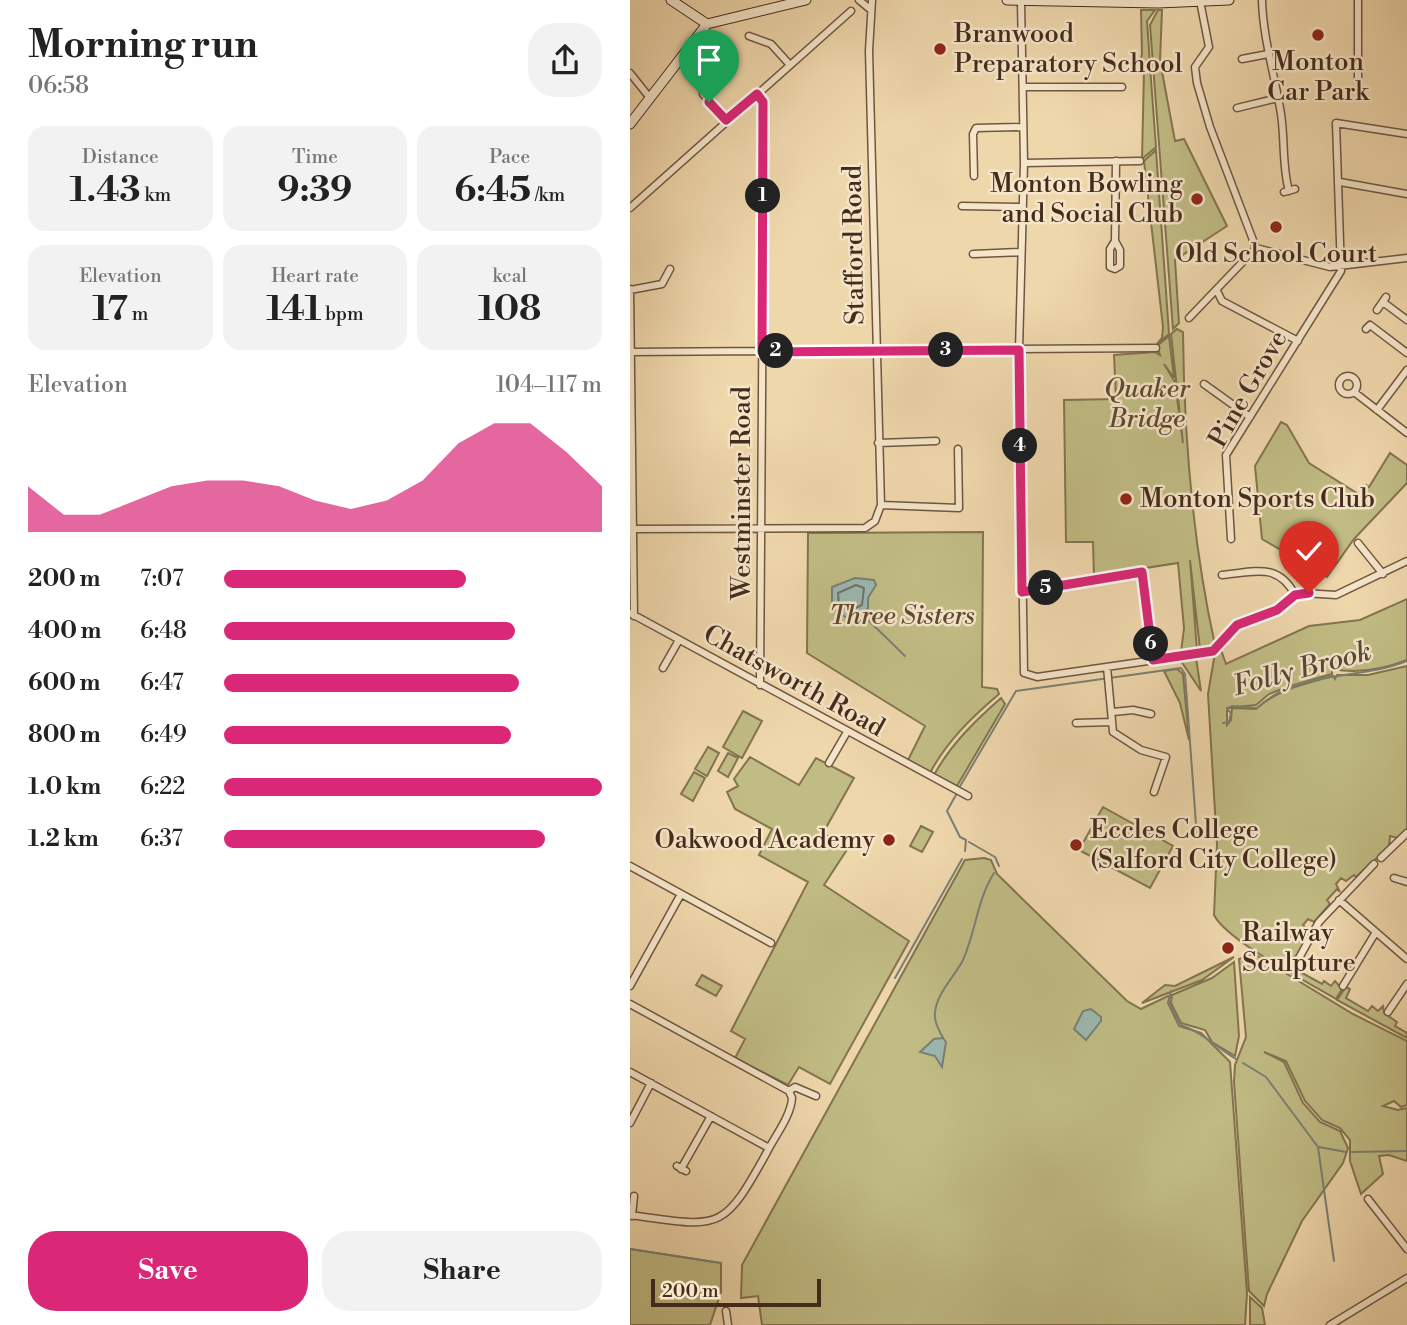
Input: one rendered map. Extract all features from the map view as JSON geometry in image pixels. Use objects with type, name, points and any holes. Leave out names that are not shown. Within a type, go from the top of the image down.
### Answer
[{"type":"main road","points":[[671,0],[707,24]]},
{"type":"main road","points":[[630,124],[707,24],[769,3],[806,0]]},
{"type":"main road","points":[[1007,0],[1229,0]]},
{"type":"street","points":[[859,0],[871,10]]},
{"type":"street","name":"Stafford Road","points":[[762,527],[865,528],[875,521],[881,505],[875,350],[872,0]]},
{"type":"street","points":[[1262,0],[1268,54],[1278,98],[1289,191]]},
{"type":"street","points":[[1358,0],[1358,79]]},
{"type":"street","points":[[1021,1],[1024,163],[1019,350],[1024,673],[1037,677],[1213,651],[1237,625],[1277,610],[1295,595],[1336,595],[1407,562]]},
{"type":"street","points":[[1200,1],[1209,47],[1195,67],[1197,83],[1256,248]]},
{"type":"street","points":[[630,208],[851,11]]},
{"type":"street","points":[[749,36],[771,44],[790,65]]},
{"type":"street","points":[[1241,59],[1268,54]]},
{"type":"street","points":[[717,66],[703,86],[703,94],[726,120]]},
{"type":"street","points":[[630,73],[650,98]]},
{"type":"street","points":[[1023,87],[1118,89]]},
{"type":"street","name":"Westminster Road","points":[[757,94],[764,108],[760,685]]},
{"type":"street","points":[[1237,108],[1278,98]]},
{"type":"street","points":[[1341,267],[1336,123],[1407,134]]},
{"type":"street","points":[[972,171],[972,134],[976,128],[1023,127]]},
{"type":"street","points":[[1115,240],[1116,161]]},
{"type":"street","points":[[1024,163],[1140,161]]},
{"type":"street","points":[[1340,183],[1407,194]]},
{"type":"street","points":[[962,206],[1022,207]]},
{"type":"street","points":[[1256,248],[1316,265],[1341,267],[1407,258]]},
{"type":"street","points":[[1189,318],[1256,248]]},
{"type":"street","points":[[973,254],[1021,252]]},
{"type":"street","name":"Pine Grove","points":[[1231,539],[1226,458],[1341,267]]},
{"type":"street","points":[[632,614],[634,529],[630,289],[662,284],[670,269]]},
{"type":"street","points":[[1217,291],[1222,301],[1298,341]]},
{"type":"street","points":[[1377,310],[1385,300],[1407,320]]},
{"type":"street","points":[[1366,328],[1370,324],[1407,354]]},
{"type":"street","points":[[631,352],[1156,348]]},
{"type":"street","points":[[1377,410],[1407,371]]},
{"type":"street","points":[[1204,384],[1250,417]]},
{"type":"street","points":[[1354,392],[1407,433]]},
{"type":"street","points":[[878,443],[936,441]]},
{"type":"street","points":[[881,505],[959,508],[958,449]]},
{"type":"street","points":[[634,529],[762,527]]},
{"type":"street","points":[[1358,543],[1376,561],[1383,574]]},
{"type":"street","points":[[1022,592],[1142,572],[1153,660]]},
{"type":"street","points":[[1222,575],[1272,572],[1285,579],[1295,595]]},
{"type":"street","name":"Chatsworth Road","points":[[632,614],[965,795]]},
{"type":"street","points":[[663,668],[679,640]]},
{"type":"street","points":[[1107,667],[1113,732],[1121,739],[1168,758],[1161,786],[1154,792]]},
{"type":"street","points":[[1113,712],[1133,710],[1151,714]]},
{"type":"street","points":[[1076,723],[1112,722]]},
{"type":"street","points":[[830,763],[846,732]]},
{"type":"street","points":[[1381,858],[1392,841],[1407,833]]},
{"type":"street","points":[[1299,958],[1312,926],[1339,900],[1345,888],[1374,864]]},
{"type":"street","points":[[630,866],[771,943]]},
{"type":"street","points":[[1394,878],[1407,883]]},
{"type":"street","points":[[630,986],[681,894]]},
{"type":"street","points":[[1339,900],[1407,959]]},
{"type":"street","points":[[1343,986],[1359,967],[1376,932]]},
{"type":"street","points":[[1388,1012],[1407,984]]},
{"type":"street","points":[[630,1004],[791,1095]]},
{"type":"street","points":[[630,1072],[769,1148]]},
{"type":"street","points":[[630,1123],[652,1083]]},
{"type":"street","points":[[634,1196],[631,1216],[688,1223],[719,1218],[734,1207],[769,1148],[795,1087],[816,1096]]},
{"type":"street","points":[[681,1169],[711,1116]]},
{"type":"street","points":[[1368,1199],[1407,1249]]},
{"type":"street","points":[[1330,1325],[1407,1278]]},
{"type":"street","points":[[726,1311],[728,1325]]},
{"type":"green space","points":[[1141,10],[1155,10],[1147,21],[1150,64],[1138,71],[1142,54]]},
{"type":"green space","points":[[1158,10],[1162,10],[1160,61],[1175,141],[1184,139],[1227,226],[1175,260],[1179,323],[1173,329],[1150,25]]},
{"type":"green space","points":[[1150,66],[1156,147],[1142,159],[1144,70]]},
{"type":"green space","points":[[1156,150],[1169,334],[1157,344],[1162,338],[1163,327],[1144,161]]},
{"type":"green space","name":"Quaker Bridge","points":[[1177,329],[1183,332],[1185,411],[1195,528],[1215,645],[1200,649],[1190,560],[1197,650],[1181,652],[1184,628],[1178,563],[1094,576],[1093,542],[1066,542],[1064,400],[1116,399],[1114,355],[1155,352],[1160,355],[1157,346],[1169,336],[1174,378],[1164,364],[1175,382],[1183,443],[1171,334]]},
{"type":"green space","points":[[1281,422],[1287,425],[1309,463],[1360,495],[1366,485],[1369,487],[1390,453],[1407,465],[1407,483],[1354,539],[1327,577],[1262,539],[1255,466]]},
{"type":"green space","name":"Three Sisters","points":[[983,532],[982,687],[997,689],[999,694],[961,730],[930,773],[908,760],[925,726],[807,653],[808,533]]},
{"type":"green space","points":[[1407,599],[1407,660],[1370,670],[1332,669],[1332,674],[1269,694],[1256,705],[1227,708],[1227,725],[1231,720],[1232,708],[1256,709],[1273,697],[1302,685],[1333,676],[1335,679],[1337,675],[1368,675],[1407,666],[1407,830],[1398,838],[1390,836],[1389,847],[1356,877],[1354,875],[1346,881],[1341,878],[1336,884],[1340,892],[1337,889],[1327,900],[1330,904],[1314,922],[1308,919],[1303,925],[1308,930],[1304,938],[1307,940],[1297,956],[1293,957],[1297,961],[1293,968],[1322,984],[1324,981],[1331,986],[1335,981],[1342,989],[1336,999],[1251,949],[1214,915],[1217,845],[1208,694],[1215,653],[1221,650],[1226,664],[1309,626],[1360,620]]},
{"type":"green space","points":[[1196,658],[1201,691],[1181,661]]},
{"type":"green space","points":[[1177,669],[1183,674],[1189,740],[1180,703],[1164,671]]},
{"type":"green space","points":[[1001,698],[1005,704],[957,786],[934,775],[964,734]]},
{"type":"green space","points":[[743,711],[762,721],[742,758],[723,747]]},
{"type":"green space","points":[[708,747],[719,753],[707,776],[695,769]]},
{"type":"green space","points":[[728,753],[738,758],[728,777],[718,771]]},
{"type":"green space","points":[[750,757],[799,785],[816,758],[854,778],[823,833],[848,848],[824,885],[909,941],[830,1084],[799,1067],[788,1085],[735,1058],[745,1039],[731,1031],[808,882],[759,855],[772,829],[735,809],[727,792],[738,786],[734,779]]},
{"type":"green space","points":[[694,772],[705,778],[693,801],[681,794]]},
{"type":"green space","points":[[1103,807],[1173,846],[1150,888],[1079,850]]},
{"type":"green space","points":[[921,826],[933,832],[922,852],[910,846]]},
{"type":"green space","points":[[965,860],[991,860],[997,874],[1127,1001],[1141,1009],[1170,995],[1168,1003],[1179,1026],[1201,1033],[1230,1062],[1247,1293],[1245,1325],[762,1325],[758,1296],[741,1298],[742,1265]]},
{"type":"green space","points":[[1254,954],[1353,1014],[1407,1041],[1407,1105],[1401,1107],[1394,1101],[1383,1106],[1398,1110],[1407,1108],[1407,1161],[1389,1155],[1379,1156],[1383,1174],[1361,1194],[1350,1161],[1350,1140],[1340,1128],[1322,1120],[1305,1101],[1286,1061],[1264,1052],[1284,1062],[1303,1103],[1320,1122],[1340,1131],[1348,1148],[1343,1163],[1302,1221],[1267,1294],[1264,1306],[1249,1291],[1234,1082],[1235,1065],[1246,1037],[1239,959]]},
{"type":"green space","points":[[1234,957],[1202,980],[1142,1003],[1165,985],[1175,986]]},
{"type":"green space","points":[[1234,962],[1239,1036],[1235,1056],[1212,1042],[1205,1030],[1181,1023],[1171,1003],[1172,995],[1212,978]]},
{"type":"green space","points":[[702,975],[722,986],[716,996],[696,985]]},
{"type":"green space","points":[[1346,987],[1350,989],[1346,998],[1368,1011],[1372,1006],[1378,1011],[1383,1006],[1384,1013],[1397,1022],[1395,1026],[1407,1033],[1407,1038],[1337,1000]]},
{"type":"green space","points":[[630,1249],[721,1263],[721,1292],[710,1325],[630,1325]]},
{"type":"green space","points":[[1250,1297],[1262,1308],[1265,1325],[1250,1325]]},
{"type":"water","points":[[855,578],[874,580],[876,585],[868,598],[868,608],[863,615],[849,619],[832,609],[832,587]]},
{"type":"water","points":[[1091,1009],[1101,1017],[1101,1021],[1086,1040],[1074,1029],[1083,1011]]},
{"type":"water","points":[[943,1038],[946,1042],[942,1067],[935,1056],[920,1052],[934,1039]]},
{"type":"waterway","points":[[863,615],[905,656]]},
{"type":"waterway","name":"Folly Brook","points":[[1223,723],[1229,722],[1231,713],[1227,709],[1232,706],[1257,708],[1273,696],[1310,681],[1369,671],[1407,661]]},
{"type":"waterway","name":"Folly Brook","points":[[959,788],[1016,691],[1181,668],[1185,674],[1197,838]]},
{"type":"waterway","name":"Folly Brook","points":[[957,793],[947,811],[960,837],[966,840],[965,851]]},
{"type":"waterway","points":[[969,842],[995,857],[999,866]]},
{"type":"waterway","name":"Folly Brook","points":[[895,978],[962,859]]},
{"type":"waterway","points":[[943,1038],[935,1020],[936,1006],[963,960],[984,894],[994,873]]},
{"type":"waterway","name":"Folly Brook","points":[[1171,991],[1169,1003],[1181,1025],[1236,1059]]},
{"type":"waterway","name":"Folly Brook","points":[[1243,1063],[1266,1077],[1318,1147],[1334,1261]]},
{"type":"waterway","points":[[1319,1147],[1346,1152]]},
{"type":"waterway","points":[[1352,1152],[1407,1151]]},
{"type":"waterway","points":[[630,1249],[721,1263]]},
{"type":"place","name":"Monton Car Park","points":[[1318,35]]},
{"type":"place","name":"Branwood Preparatory School","points":[[940,49]]},
{"type":"place","name":"Monton Bowling and Social Club","points":[[1197,199]]},
{"type":"place","name":"Old School Court","points":[[1276,227]]},
{"type":"place","name":"Monton Sports Club","points":[[1126,499]]},
{"type":"place","name":"Oakwood Academy","points":[[889,840]]},
{"type":"place","name":"Eccles College (Salford City College)","points":[[1076,845]]},
{"type":"place","name":"Railway Sculpture","points":[[1228,948]]},
{"type":"route","points":[[709,102],[726,120],[757,94],[763,102],[762,352],[1019,350],[1022,592],[1142,572],[1153,660],[1213,651],[1222,645],[1237,625],[1277,610],[1295,595],[1309,593]]}]
